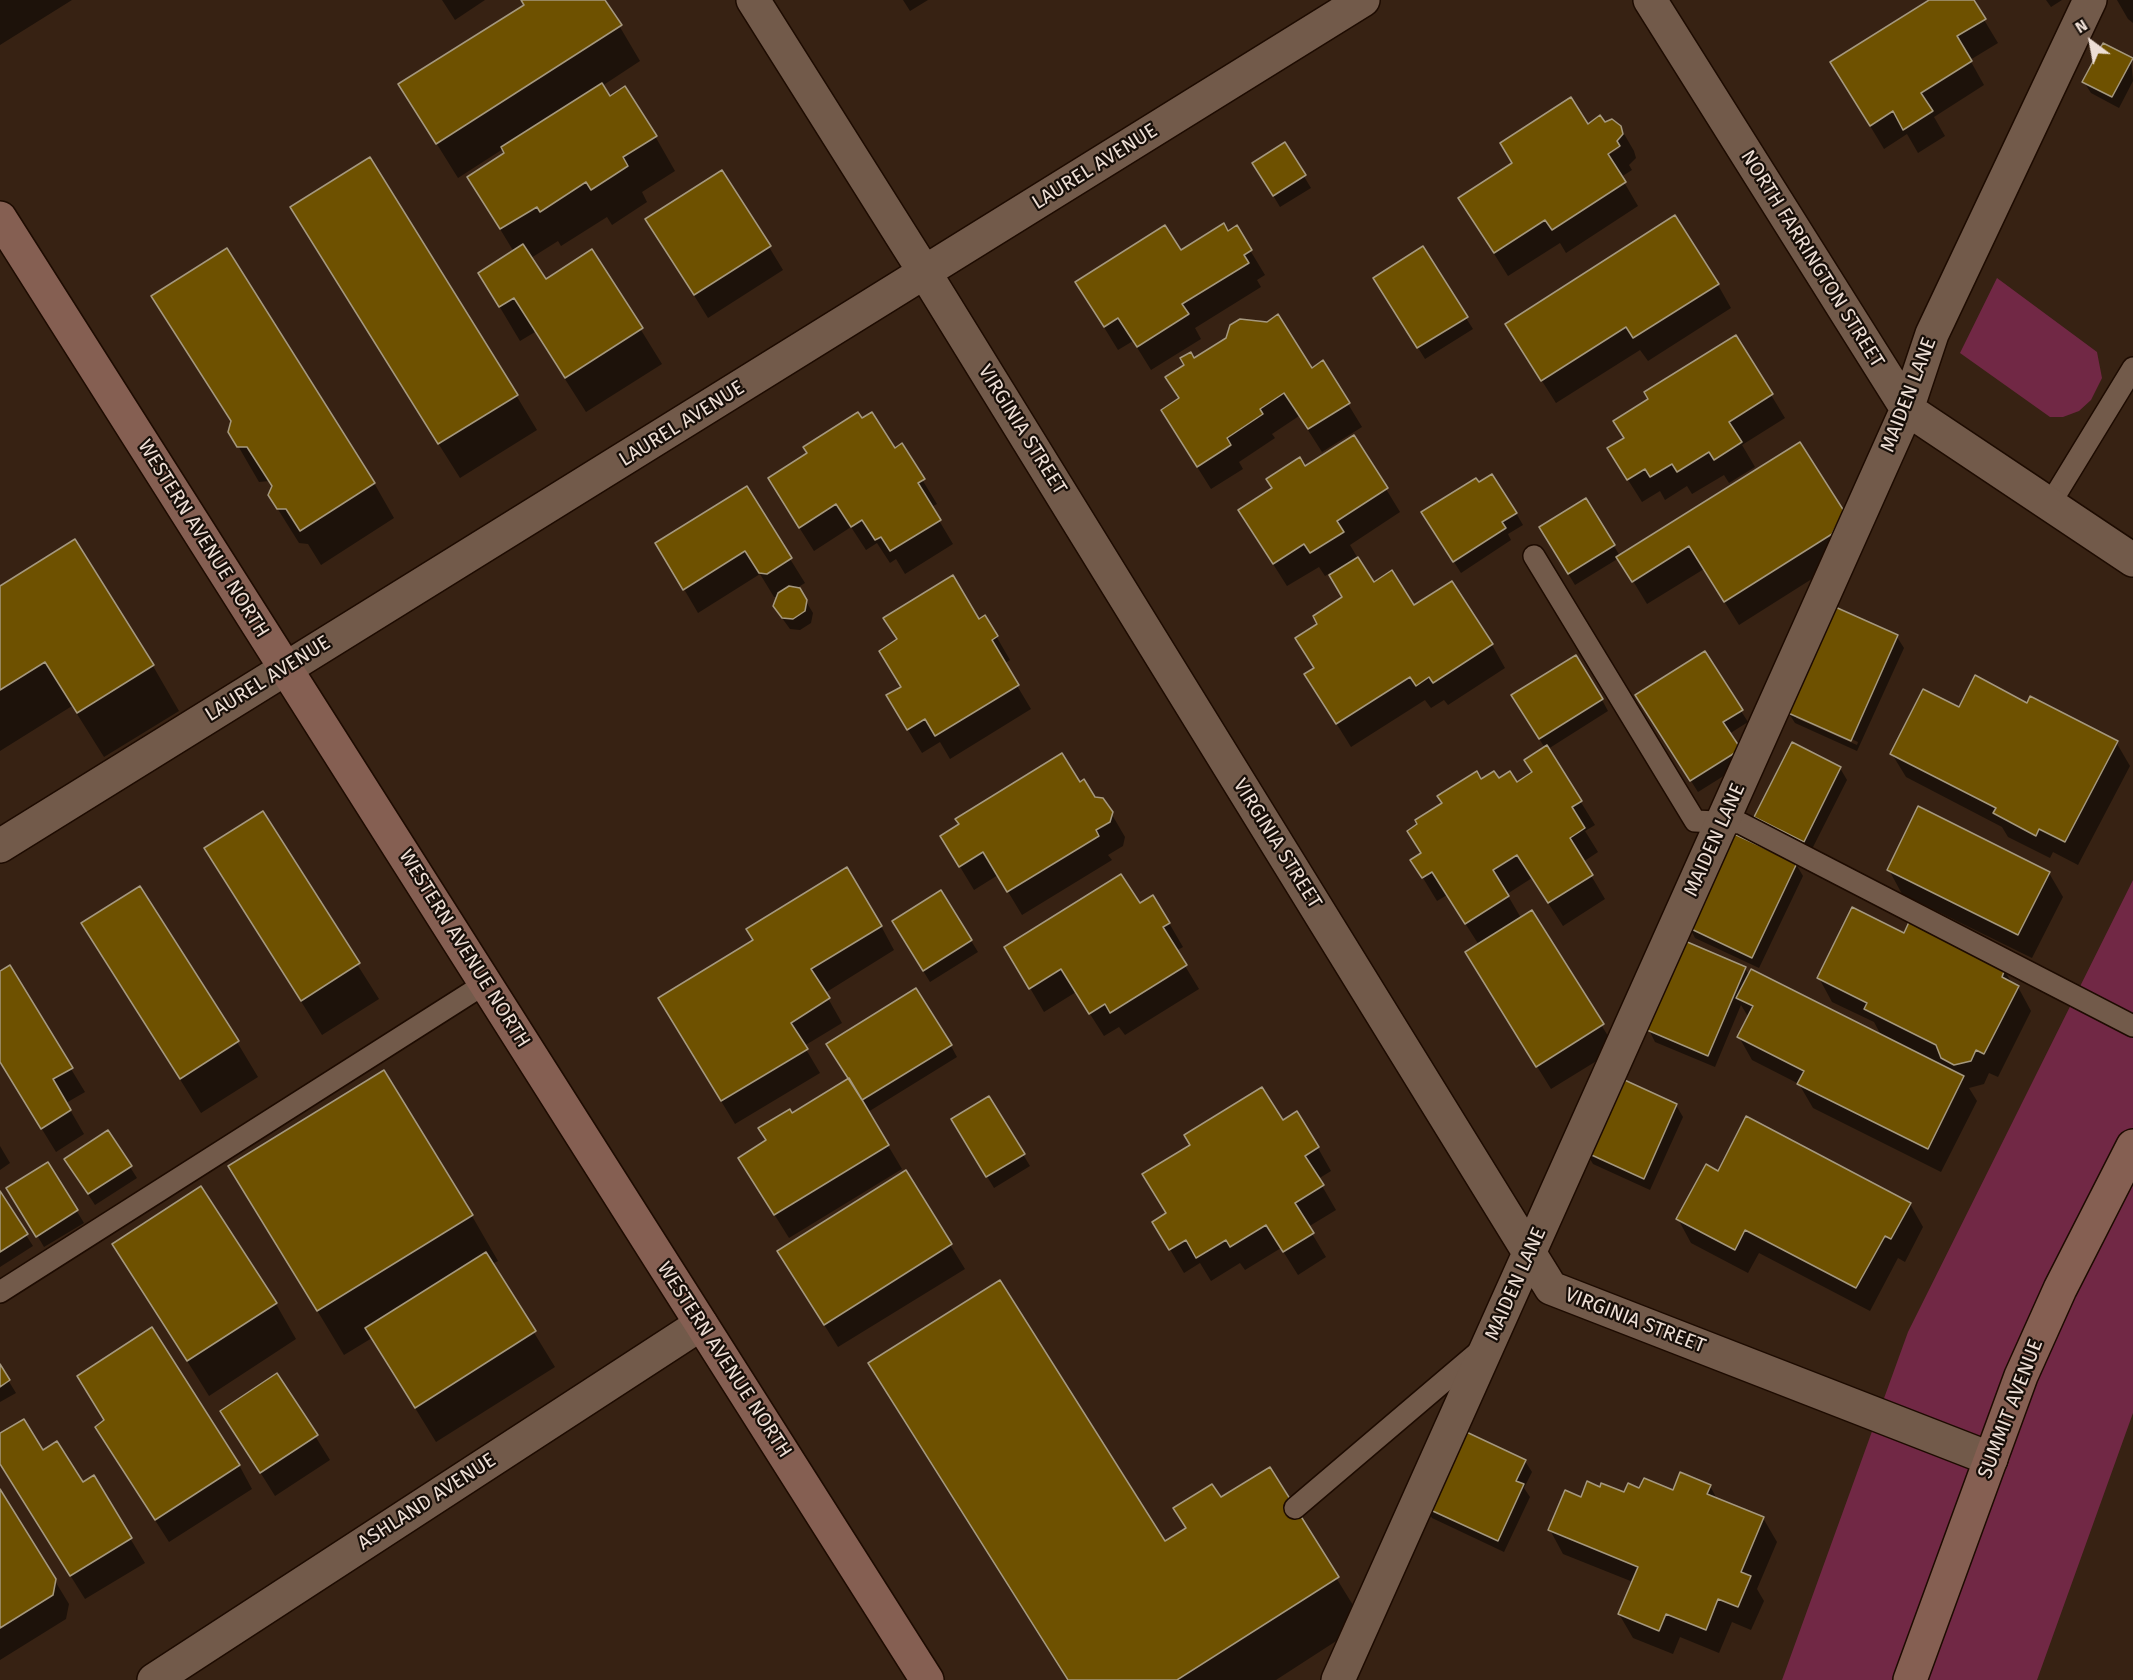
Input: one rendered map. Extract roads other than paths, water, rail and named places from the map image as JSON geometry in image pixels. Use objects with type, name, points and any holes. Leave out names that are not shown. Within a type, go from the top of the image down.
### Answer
[{"type":"street","name":"VIRGINIA STREET","points":[[753,0],[925,273],[1551,1288],[1991,1459]]},
{"type":"street","name":"LAUREL AVENUE","points":[[0,846],[1363,0]]},
{"type":"street","name":"NORTH FARRINGTON STREET","points":[[1650,0],[1907,409],[2133,560]]},
{"type":"street","name":"MAIDEN LANE","points":[[1338,1680],[1907,409],[1932,334],[2090,0]]},
{"type":"street","name":"WESTERN AVENUE NORTH","points":[[0,218],[927,1680]]},
{"type":"street","name":"SUMMIT AVENUE","points":[[1910,1680],[2021,1376],[2060,1289],[2133,1146]]},
{"type":"street","name":"ASHLAND AVENUE","points":[[154,1680],[701,1324]]},
{"type":"lane","points":[[2050,504],[2133,368]]},
{"type":"lane","points":[[1534,556],[1695,821],[1740,823],[2133,1026]]},
{"type":"lane","points":[[0,1292],[486,983]]},
{"type":"lane","points":[[1295,1508],[1491,1341]]}]
